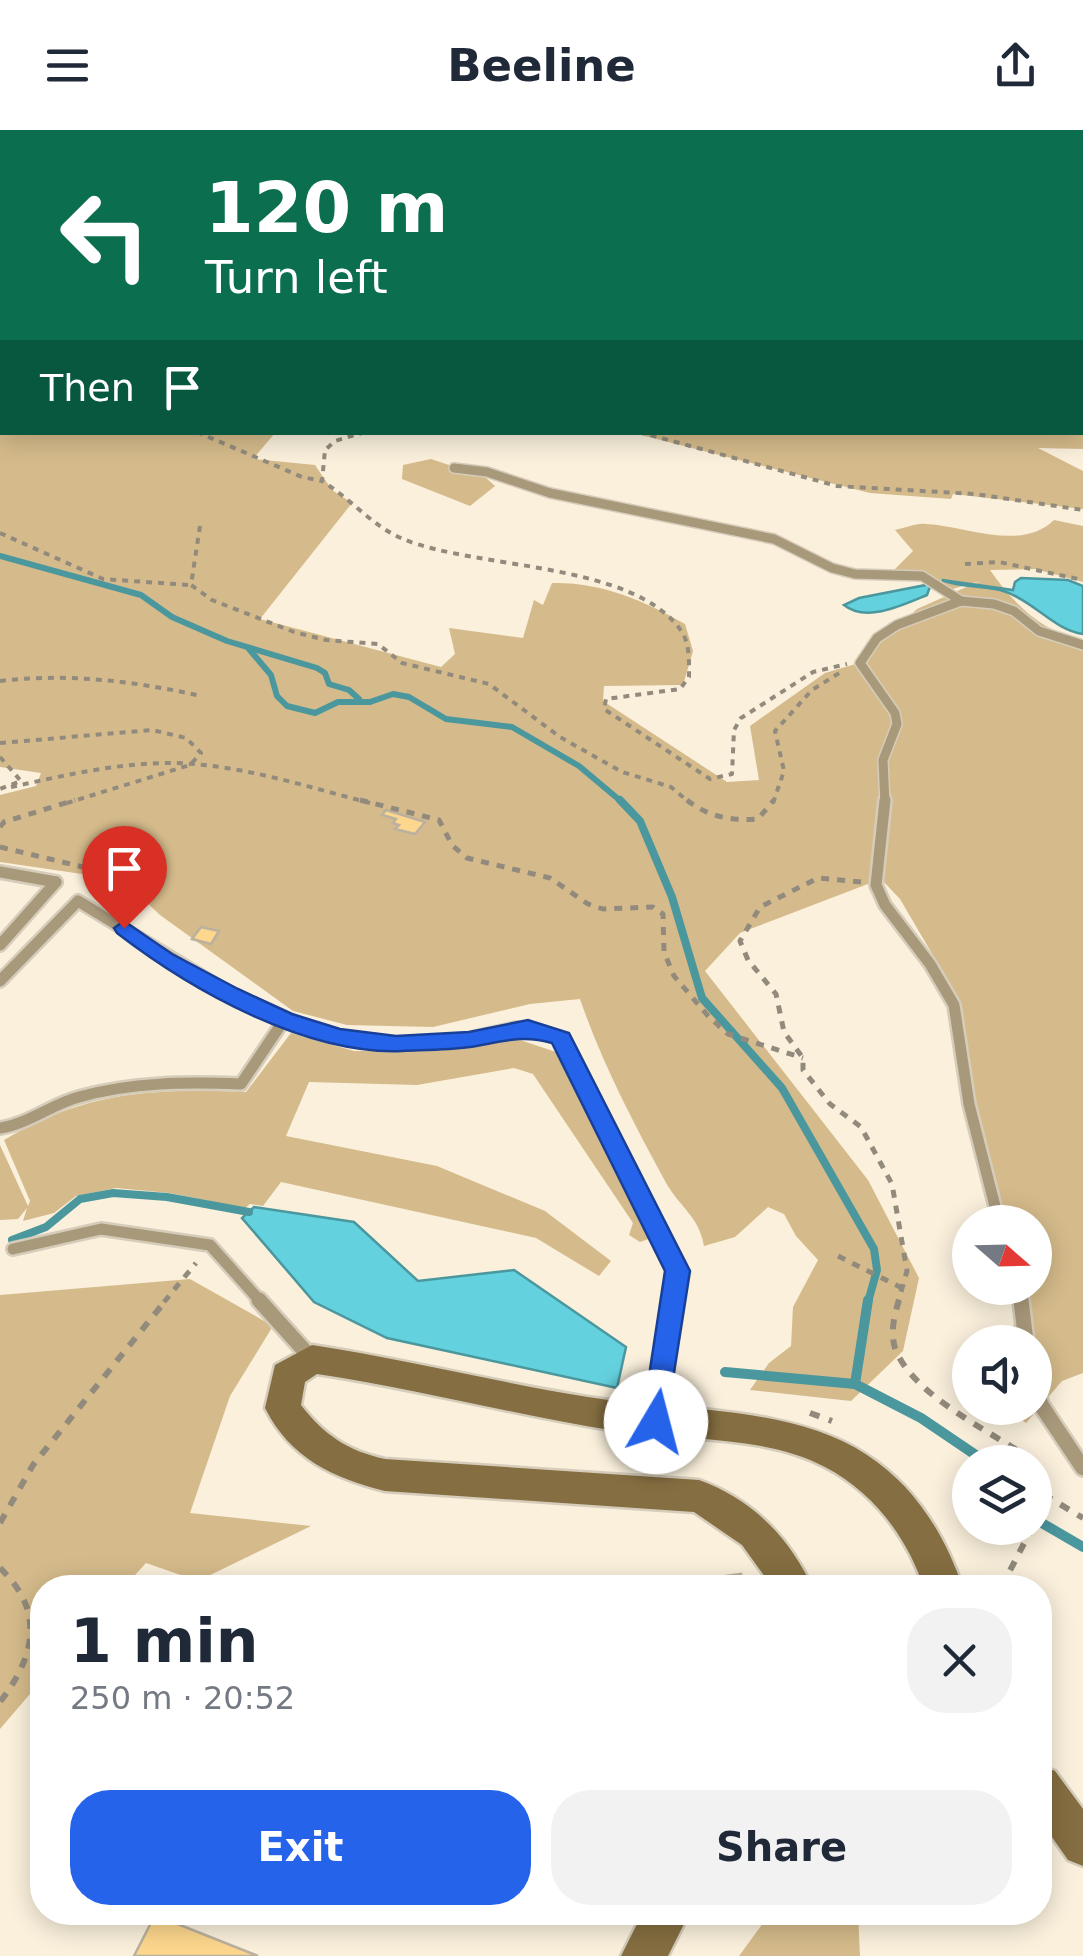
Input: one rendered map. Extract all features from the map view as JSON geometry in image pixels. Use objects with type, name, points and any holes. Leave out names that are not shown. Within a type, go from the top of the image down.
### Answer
[{"type":"street","points":[[787,1575],[774,1551],[739,1516],[699,1496],[385,1475],[341,1465],[304,1438],[283,1408],[288,1375],[312,1359],[656,1422],[766,1433],[837,1456],[899,1502],[940,1575]]},
{"type":"street","points":[[1052,1802],[1083,1846]]},
{"type":"street","points":[[642,1956],[660,1925]]},
{"type":"lane","points":[[454,468],[487,472],[550,492],[774,539],[832,568],[855,574],[922,576],[962,601]]},
{"type":"lane","points":[[995,1205],[969,1104],[954,1005],[876,885],[886,804],[882,760],[897,724],[895,713],[860,663],[877,638],[897,625],[962,601],[1014,610],[1039,631],[1083,645]]},
{"type":"lane","points":[[0,872],[56,882],[0,946]]},
{"type":"lane","points":[[0,981],[78,901],[164,958],[284,1020],[338,1037],[396,1044],[469,1039],[528,1028],[561,1038],[678,1271],[656,1422]]},
{"type":"lane","points":[[0,1128],[54,1104],[114,1088],[167,1081],[240,1084],[284,1020]]},
{"type":"lane","points":[[14,1249],[101,1229],[210,1245],[312,1359]]},
{"type":"lane","points":[[1052,1422],[1083,1468]]},
{"type":"path","points":[[212,435],[302,476],[322,481],[403,538],[451,554],[566,573],[628,594],[658,609],[682,632],[689,678],[680,689],[606,699],[604,710],[710,780],[724,780],[738,762],[731,738],[738,720],[773,701],[811,670],[860,663]]},
{"type":"path","points":[[322,481],[325,450],[335,440],[354,435]]},
{"type":"path","points":[[650,435],[837,486],[975,494],[1083,510]]},
{"type":"path","points":[[192,586],[200,526]]},
{"type":"path","points":[[0,533],[103,578],[192,586],[212,600],[294,632],[326,640],[378,644],[402,663],[489,684],[560,737],[622,772],[671,787],[699,810],[735,820],[758,818],[772,806],[784,771],[775,731],[806,692],[860,663]]},
{"type":"path","points":[[965,564],[999,562],[1083,580]]},
{"type":"path","points":[[0,681],[77,674],[133,680],[201,696]]},
{"type":"path","points":[[0,743],[152,730],[186,738],[201,753],[190,765],[0,826]]},
{"type":"path","points":[[0,757],[21,781],[10,787]]},
{"type":"path","points":[[0,789],[99,768],[168,763],[255,774],[439,820],[452,845],[467,858],[550,878],[588,904],[603,909],[653,907],[663,914],[664,952],[674,976],[709,1017],[728,1034],[803,1058]]},
{"type":"path","points":[[0,847],[83,866]]},
{"type":"path","points":[[876,885],[818,878],[760,907],[740,941],[746,963],[776,994],[784,1039],[803,1058],[802,1070],[830,1104],[860,1127],[892,1184],[907,1271],[892,1322],[896,1352],[924,1388],[1010,1445]]},
{"type":"path","points":[[0,1523],[33,1465],[210,1245]]},
{"type":"path","points":[[838,1256],[902,1288]]},
{"type":"path","points":[[1052,1499],[1083,1518]]},
{"type":"path","points":[[1009,1575],[1024,1545]]},
{"type":"path","points":[[0,1568],[20,1587],[30,1615]]},
{"type":"path","points":[[0,1702],[14,1685],[30,1628]]},
{"type":"shaded area","points":[[0,435],[273,435],[253,459],[315,465],[332,490],[352,503],[260,619],[441,667],[455,654],[449,628],[523,638],[534,600],[543,605],[552,583],[605,589],[653,607],[685,624],[693,651],[683,685],[604,686],[603,701],[727,782],[759,780],[750,726],[825,673],[859,663],[917,609],[980,581],[942,592],[930,579],[897,581],[894,570],[913,551],[895,530],[926,524],[1010,536],[1041,529],[1054,520],[1083,526],[1083,582],[1035,569],[990,570],[1030,615],[1054,630],[1083,640],[1083,1373],[1062,1381],[1052,1393],[1052,1325],[1014,1325],[1023,1305],[1052,1305],[1052,1205],[997,1205],[980,1170],[941,969],[900,899],[881,879],[740,933],[705,971],[868,1180],[919,1278],[903,1351],[851,1401],[750,1390],[769,1363],[791,1346],[793,1307],[818,1260],[796,1236],[784,1214],[768,1207],[735,1237],[704,1246],[698,1227],[670,1190],[630,1114],[580,999],[530,1004],[433,1027],[347,1025],[293,1011],[160,915],[123,880],[0,862],[0,795],[36,786],[41,773],[0,767]]},
{"type":"shaded area","points":[[641,435],[1083,435],[1083,449],[1038,448],[1083,471],[1083,509],[953,494],[951,499],[870,493]]},
{"type":"shaded area","points":[[431,459],[485,477],[495,486],[470,506],[402,479],[403,465]]},
{"type":"shaded area","points":[[291,1033],[354,1051],[409,1051],[517,1039],[559,1053],[654,1237],[640,1242],[629,1235],[633,1223],[533,1074],[514,1068],[417,1085],[309,1082],[286,1136],[437,1166],[545,1211],[611,1261],[599,1276],[536,1238],[281,1182],[263,1206],[250,1204],[245,1208],[169,1193],[116,1188],[76,1196],[54,1213],[23,1221],[27,1208],[18,1219],[0,1220],[0,1145],[28,1206],[30,1201],[4,1140],[63,1111],[121,1096],[181,1091],[246,1092]]},
{"type":"shaded area","points":[[190,1279],[273,1326],[230,1396],[190,1513],[311,1526],[210,1575],[181,1575],[146,1563],[135,1575],[30,1575],[30,1694],[0,1729],[0,1295]]},
{"type":"shaded area","points":[[762,1925],[859,1925],[860,1956],[739,1956]]},
{"type":"water","points":[[1021,578],[1068,580],[1083,586],[1083,634],[1064,628],[1005,592],[942,580],[1013,590]]},
{"type":"water","points":[[931,584],[927,595],[885,610],[863,612],[844,605],[859,598]]},
{"type":"water","points":[[254,1207],[354,1222],[418,1281],[514,1270],[626,1347],[617,1388],[387,1338],[314,1302],[242,1218]]},
{"type":"building","points":[[386,810],[425,822],[415,834],[395,829],[399,825],[393,823],[396,819],[382,815]]},
{"type":"building","points":[[201,927],[219,931],[211,944],[192,939]]},
{"type":"building","points":[[150,1925],[180,1925],[258,1956],[134,1956]]},
{"type":"waterway","points":[[0,556],[141,595],[172,617],[227,641],[317,668],[325,673],[329,684],[349,690],[359,699]]},
{"type":"waterway","points":[[249,649],[271,675],[277,696],[287,706],[315,713],[338,702],[370,702],[393,694],[409,697],[446,719],[512,727],[579,766],[622,802]]},
{"type":"waterway","points":[[622,802],[640,821],[672,897],[702,998],[782,1088],[874,1249],[877,1270],[868,1302]]},
{"type":"waterway","points":[[12,1240],[46,1227],[80,1199],[113,1193],[167,1197],[249,1212]]},
{"type":"waterway","points":[[855,1384],[868,1300]]},
{"type":"waterway","points":[[725,1372],[855,1384]]},
{"type":"waterway","points":[[855,1384],[921,1418],[961,1445]]},
{"type":"waterway","points":[[1052,1529],[1083,1547]]},
{"type":"route","points":[[124,928],[164,958],[230,994],[284,1020],[338,1037],[396,1044],[469,1039],[528,1028],[561,1038],[678,1271],[656,1422]]}]
